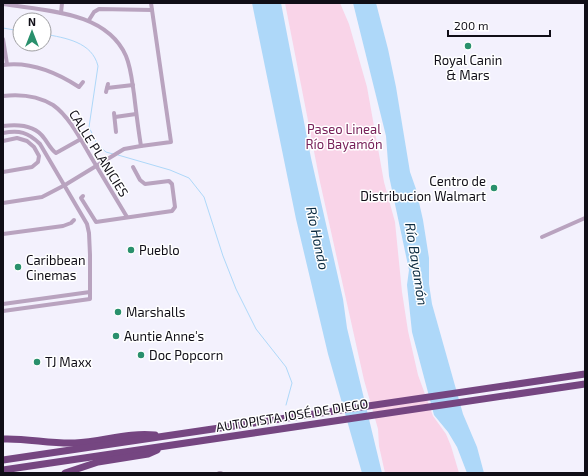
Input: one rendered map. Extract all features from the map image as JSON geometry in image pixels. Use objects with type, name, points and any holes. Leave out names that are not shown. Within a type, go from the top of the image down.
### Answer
[{"type":"highway","name":"AUTOPISTA JOSÉ DE DIEGO","points":[[3,460],[585,374]]},
{"type":"highway","name":"AUTOPISTA JOSÉ DE DIEGO","points":[[3,470],[585,384]]},
{"type":"highway","points":[[3,467],[274,427],[306,425]]},
{"type":"highway","points":[[3,463],[168,439],[188,432]]},
{"type":"highway","points":[[3,439],[74,443],[142,433],[167,436]]},
{"type":"highway","points":[[3,436],[12,439]]},
{"type":"highway","points":[[65,473],[98,462],[148,454],[169,446]]},
{"type":"street","points":[[61,13],[62,3]]},
{"type":"street","points":[[3,203],[42,197],[65,185],[124,149],[171,142],[151,3]]},
{"type":"street","points":[[3,4],[28,5],[89,20],[108,32],[121,47],[129,63],[141,146]]},
{"type":"street","points":[[89,20],[94,12],[99,9],[152,10]]},
{"type":"street","points":[[5,40],[5,65],[30,65],[50,70],[79,87],[83,82]]},
{"type":"street","points":[[107,88],[132,85]]},
{"type":"street","name":"CALLE PLANICIES","points":[[3,96],[18,94],[40,99],[53,106],[63,114],[81,139],[127,217]]},
{"type":"street","points":[[116,132],[114,115],[136,114]]},
{"type":"street","points":[[3,126],[13,124],[30,127],[41,134],[56,153],[81,139]]},
{"type":"street","points":[[3,133],[24,132],[33,137],[40,144],[87,224],[89,233],[90,292],[90,299],[3,310]]},
{"type":"street","points":[[3,140],[17,138],[27,141],[34,147],[39,156],[38,162],[32,167],[3,172]]},
{"type":"street","points":[[84,196],[81,198],[96,222],[172,211],[175,207],[172,184],[169,181],[144,184],[133,168]]},
{"type":"street","points":[[136,174],[141,171]]},
{"type":"street","points":[[542,237],[585,218]]},
{"type":"street","points":[[3,234],[63,226],[74,220]]},
{"type":"street","points":[[3,304],[90,292]]},
{"type":"green space","name":"Paseo Lineal Río Bayamón","points":[[285,3],[340,3],[349,24],[367,87],[384,182],[395,222],[402,292],[408,331],[418,375],[433,416],[446,434],[459,473],[385,473],[379,446],[378,429],[364,380],[320,182]]},
{"type":"water","name":"Río Hondo","points":[[252,3],[281,3],[311,158],[343,299],[347,328],[382,473],[362,473],[328,354],[296,219]]},
{"type":"water","name":"Río Bayamón","points":[[353,3],[376,3],[396,87],[410,172],[416,189],[423,220],[429,258],[429,284],[432,304],[463,414],[477,447],[484,473],[467,473],[457,447],[448,432],[434,415],[412,332],[407,285],[409,270],[389,176],[386,136]]},
{"type":"waterway","points":[[3,28],[12,30]]},
{"type":"waterway","points":[[52,35],[77,42],[90,51],[95,58],[98,66],[89,127],[97,144],[106,152],[113,154]]},
{"type":"waterway","points":[[118,155],[170,170],[189,178],[204,197],[223,256],[236,289],[256,329],[286,367],[292,383],[286,405]]},
{"type":"place","name":"Royal Canin & Mars","points":[[468,46]]},
{"type":"place","name":"Centro de Distribucion Walmart","points":[[494,188]]},
{"type":"place","name":"Pueblo","points":[[131,250]]},
{"type":"place","name":"Caribbean Cinemas","points":[[18,267]]},
{"type":"place","name":"Marshalls","points":[[118,312]]},
{"type":"place","name":"Auntie Anne's","points":[[116,336]]},
{"type":"place","name":"Doc Popcorn","points":[[141,355]]},
{"type":"place","name":"TJ Maxx","points":[[37,362]]}]
